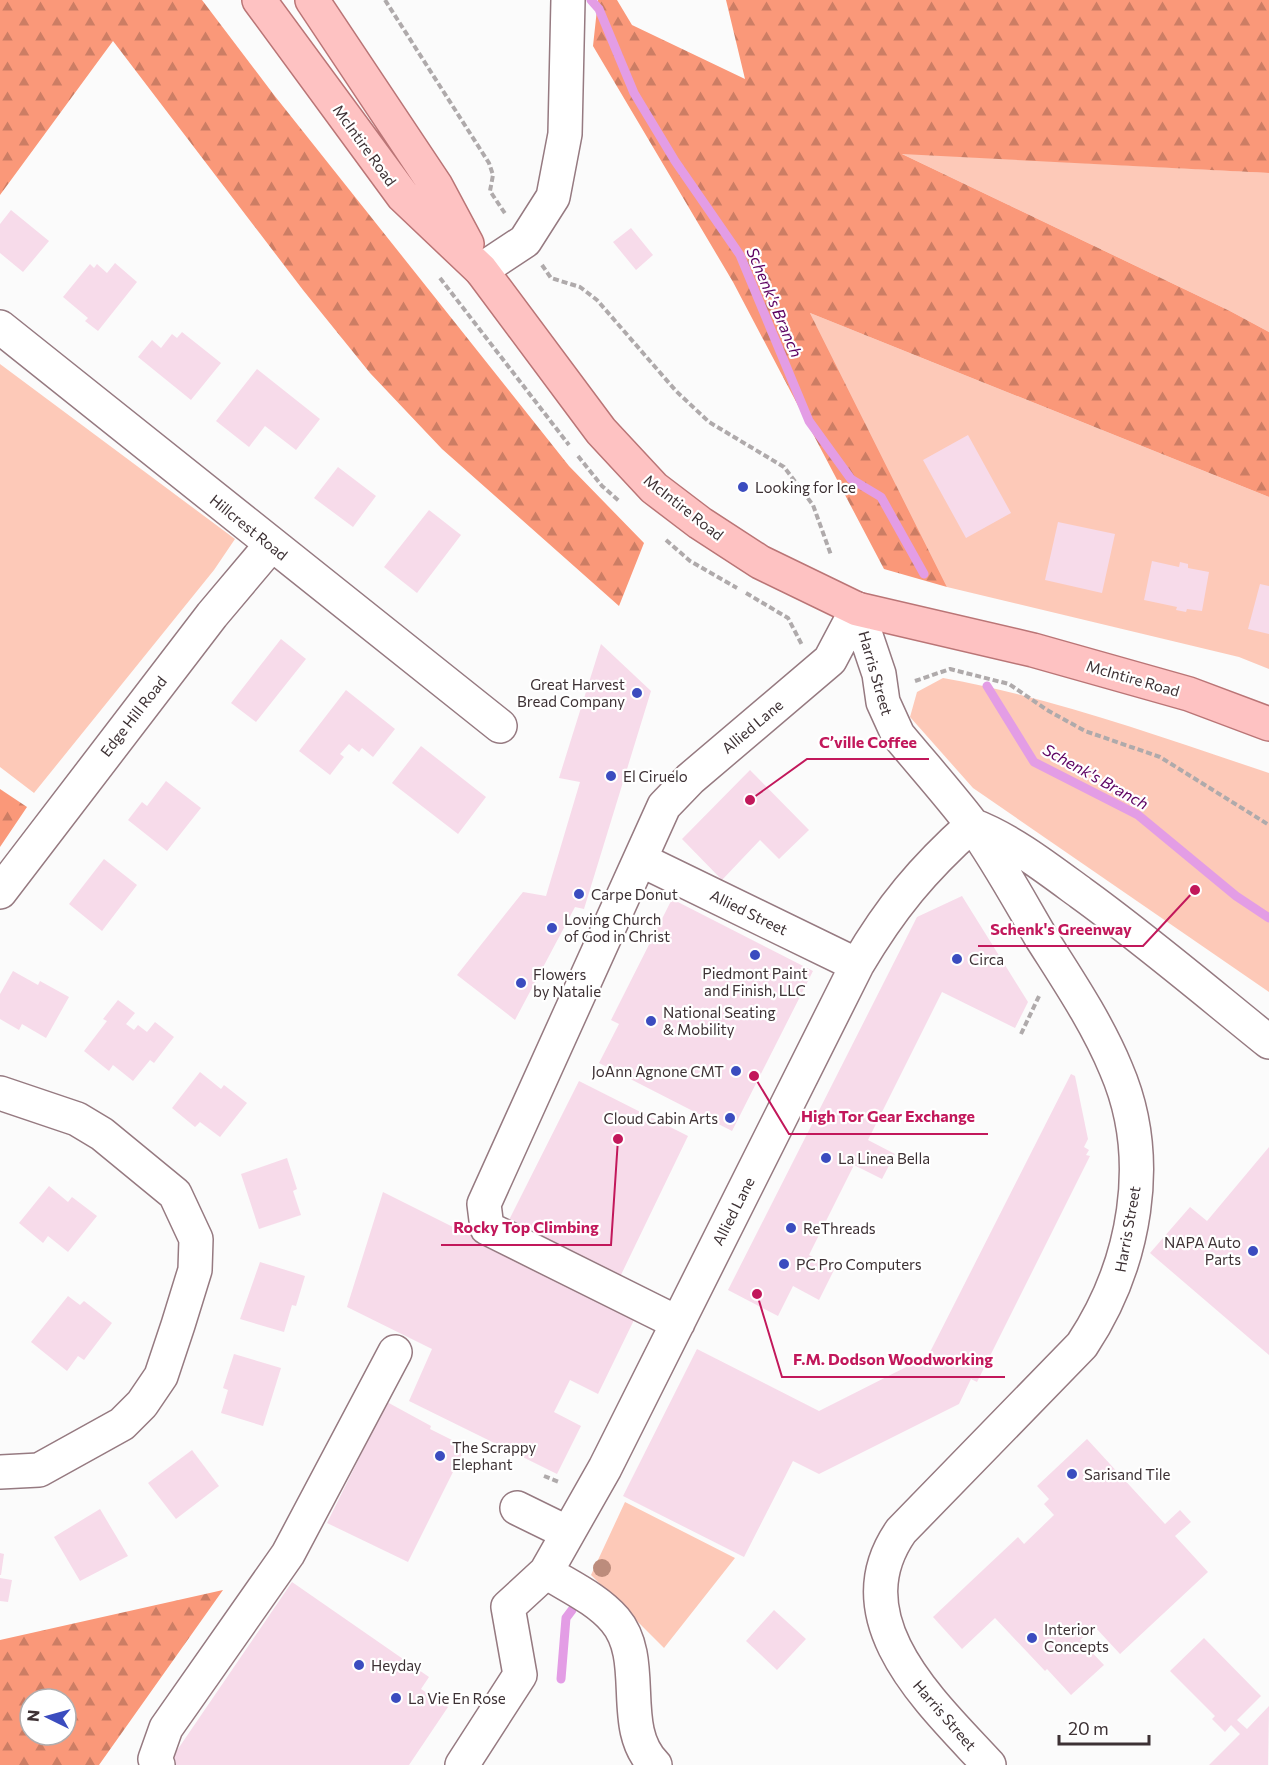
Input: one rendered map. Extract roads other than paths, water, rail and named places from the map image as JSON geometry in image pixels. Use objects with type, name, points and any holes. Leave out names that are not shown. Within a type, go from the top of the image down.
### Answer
[{"type":"main road","name":"McIntire Road","points":[[259,0],[403,196],[481,270],[601,432],[654,488],[700,523],[760,561],[856,609],[1033,650],[1189,694],[1269,724]]},
{"type":"main road","points":[[312,0],[436,186],[481,270]]},
{"type":"street","points":[[481,270],[525,241],[553,197],[566,134],[568,0]]},
{"type":"street","name":"Hillcrest Road","points":[[0,327],[500,726]]},
{"type":"street","name":"Edge Hill Road","points":[[0,891],[212,615],[271,545]]},
{"type":"street","name":"Harris Street","points":[[856,609],[879,674],[883,702],[889,719],[898,735],[972,825],[1078,996],[1116,1067],[1132,1121],[1136,1192],[1121,1271],[1102,1314],[1082,1345],[901,1531],[886,1557],[880,1592],[891,1640],[919,1689],[989,1765]]},
{"type":"street","name":"Allied Lane","points":[[678,1323],[487,1228],[484,1204],[664,806],[690,779],[830,660],[856,609]]},
{"type":"street","points":[[972,825],[987,831],[1048,868],[1101,907],[1269,1042]]},
{"type":"street","name":"Allied Lane","points":[[462,1765],[520,1675],[507,1607],[546,1572],[605,1467],[857,965],[904,892],[932,860],[972,825]]},
{"type":"street","name":"Allied Street","points":[[641,860],[857,965]]},
{"type":"street","points":[[0,1093],[77,1119],[102,1134],[175,1194],[196,1239],[195,1270],[178,1325],[161,1376],[142,1404],[122,1424],[39,1470],[0,1472]]},
{"type":"street","points":[[158,1765],[155,1759],[166,1728],[288,1554],[395,1352]]},
{"type":"street","points":[[517,1508],[568,1533]]},
{"type":"street","points":[[546,1572],[602,1607],[627,1638],[633,1672],[636,1721],[645,1756],[655,1765]]},
{"type":"waterway","name":"Schenk's Branch","points":[[591,0],[599,9],[634,93],[675,161],[740,255],[809,421],[851,479],[881,497],[924,574]]},
{"type":"waterway","name":"Schenk's Branch","points":[[987,686],[1034,762],[1138,815],[1236,896],[1269,918]]},
{"type":"waterway","points":[[561,1679],[566,1618],[572,1610]]},
{"type":"place","name":"Looking for Ice","points":[[743,487]]},
{"type":"place","name":"Great Harvest Bread Company","points":[[637,693]]},
{"type":"place","name":"El Ciruelo","points":[[611,776]]},
{"type":"place","name":"C’ville Coffee","points":[[750,800]]},
{"type":"place","name":"Schenk's Greenway","points":[[1195,890]]},
{"type":"place","name":"Carpe Donut","points":[[579,894]]},
{"type":"place","name":"Loving Church of God in Christ","points":[[552,928]]},
{"type":"place","name":"Piedmont Paint and Finish, LLC","points":[[755,955]]},
{"type":"place","name":"Circa","points":[[957,959]]},
{"type":"place","name":"Flowers by Natalie","points":[[521,983]]},
{"type":"place","name":"National Seating & Mobility","points":[[651,1021]]},
{"type":"place","name":"JoAnn Agnone CMT","points":[[736,1071]]},
{"type":"place","name":"High Tor Gear Exchange","points":[[754,1076]]},
{"type":"place","name":"Cloud Cabin Arts","points":[[730,1118]]},
{"type":"place","name":"Rocky Top Climbing","points":[[618,1139]]},
{"type":"place","name":"La Linea Bella","points":[[826,1158]]},
{"type":"place","name":"ReThreads","points":[[791,1228]]},
{"type":"place","name":"NAPA Auto Parts","points":[[1253,1251]]},
{"type":"place","name":"PC Pro Computers","points":[[784,1264]]},
{"type":"place","name":"F.M. Dodson Woodworking","points":[[757,1294]]},
{"type":"place","name":"The Scrappy Elephant","points":[[440,1456]]},
{"type":"place","name":"Sarisand Tile","points":[[1072,1474]]},
{"type":"place","name":"Interior Concepts","points":[[1032,1638]]},
{"type":"place","name":"Heyday","points":[[359,1665]]},
{"type":"place","name":"La Vie En Rose","points":[[396,1698]]}]
